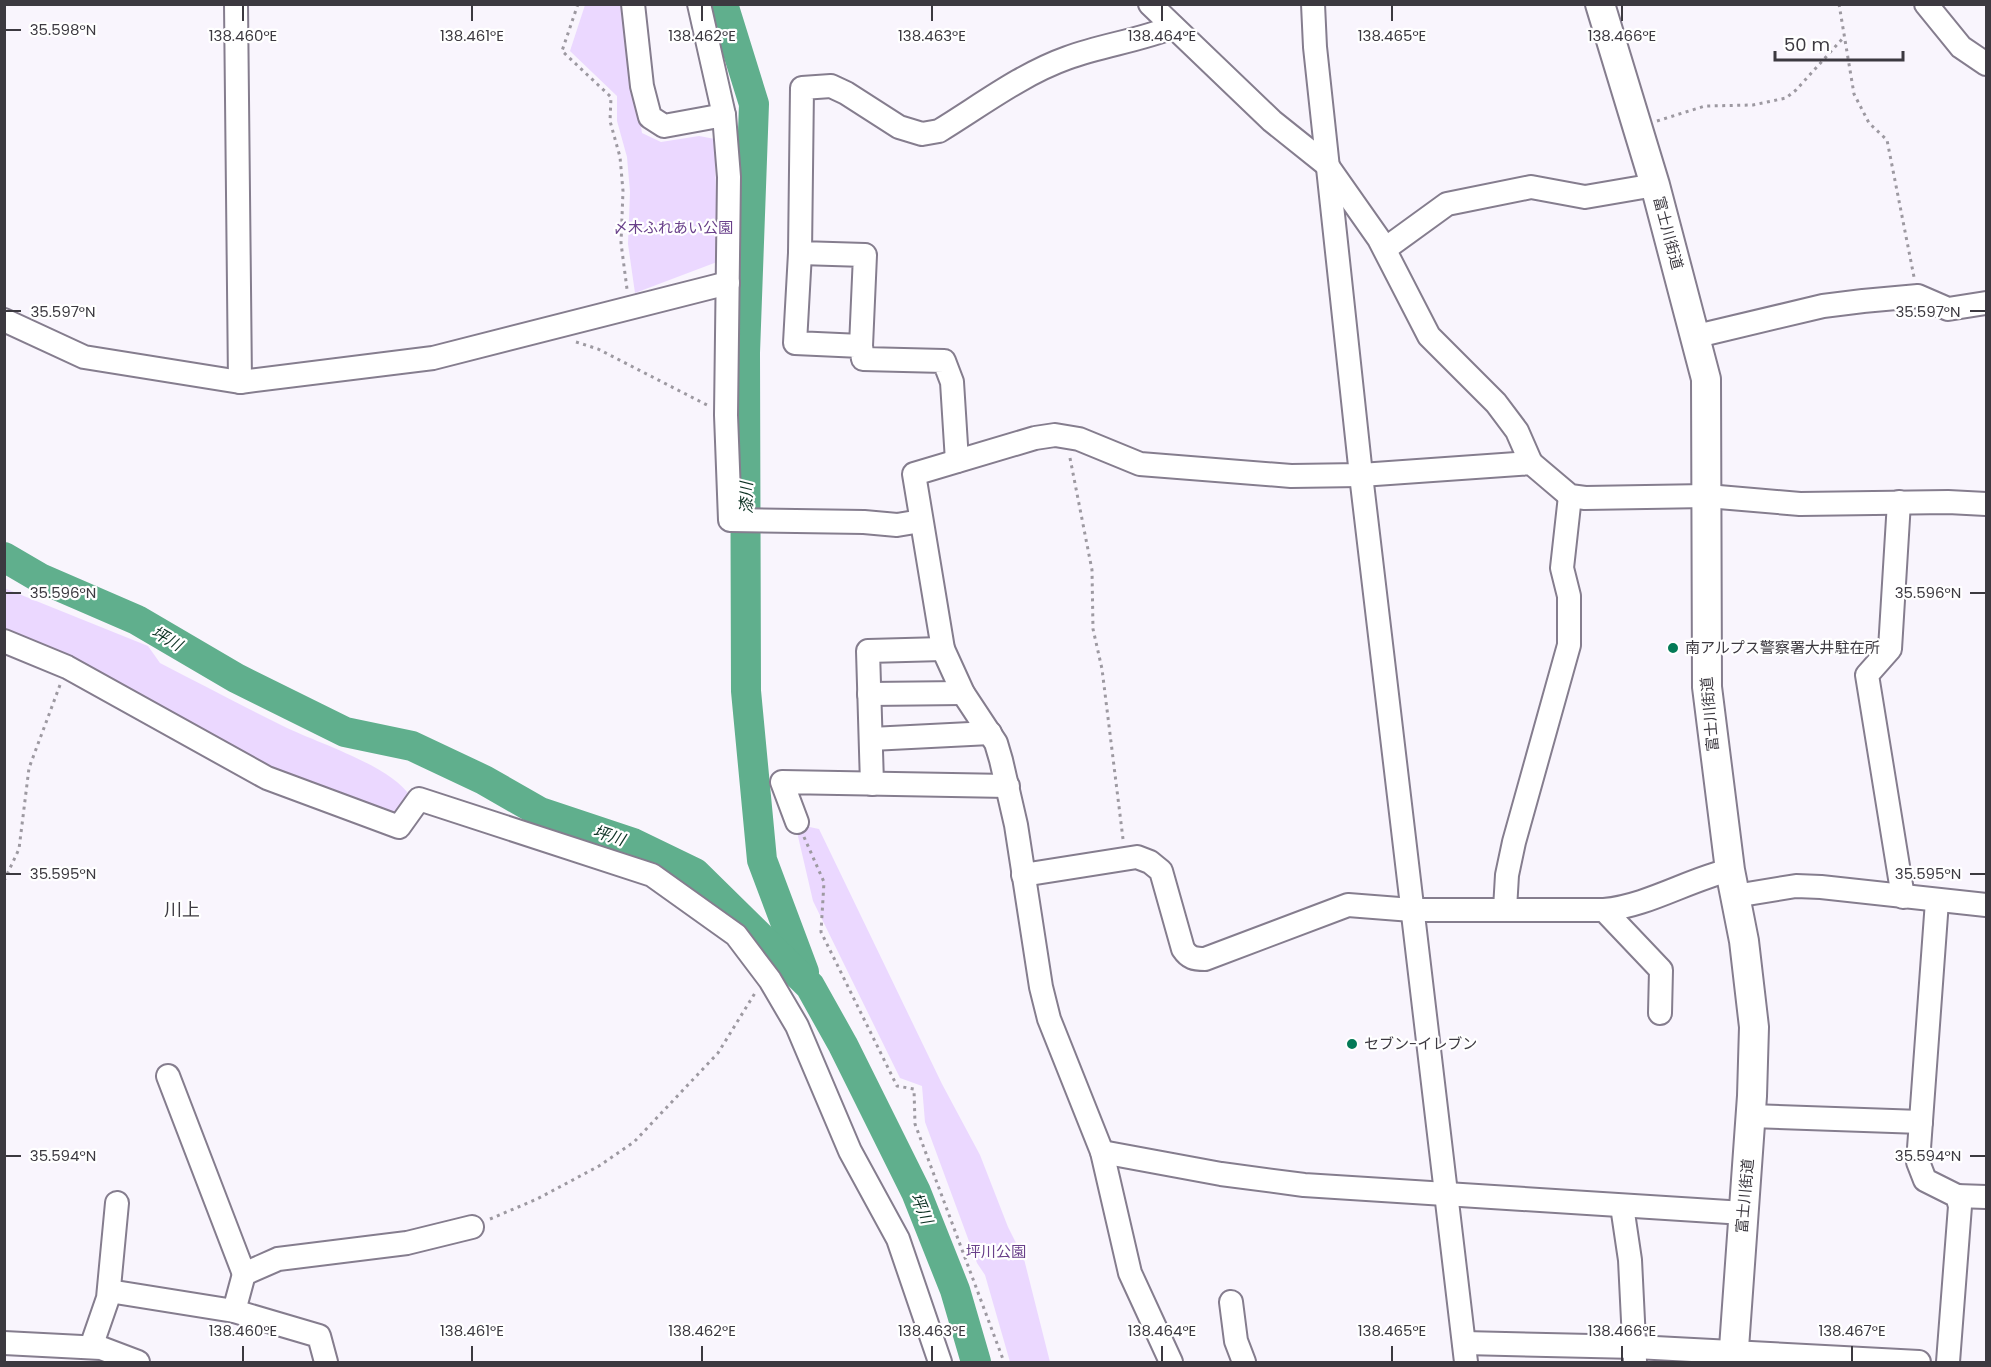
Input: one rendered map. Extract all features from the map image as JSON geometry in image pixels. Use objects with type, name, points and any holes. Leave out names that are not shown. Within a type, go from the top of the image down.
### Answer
[{"type":"main road","name":"富士川街道","points":[[1599,4],[1655,185],[1697,336],[1706,379],[1707,687],[1732,883],[1744,941],[1754,1027],[1751,1116],[1733,1357]]},
{"type":"street","points":[[236,4],[240,382]]},
{"type":"street","points":[[633,4],[642,86],[650,117],[664,126],[724,116]]},
{"type":"street","points":[[699,4],[724,116],[729,177],[726,415],[730,520],[864,522],[897,525],[921,521]]},
{"type":"street","points":[[1150,4],[1272,121],[1327,165],[1385,249],[1429,336],[1496,403],[1517,431],[1531,463],[1570,496],[1707,496],[1800,504],[1899,502],[1986,504],[1986,495]]},
{"type":"street","points":[[1313,4],[1327,165],[1361,475],[1465,1353],[1919,1362]]},
{"type":"street","points":[[1926,4],[1961,47],[1986,64]]},
{"type":"street","points":[[861,346],[795,343],[800,253],[802,88],[831,86],[900,127],[922,134],[939,131],[1033,74],[1067,58],[1146,38],[1173,27]]},
{"type":"street","points":[[1385,249],[1447,204],[1531,187],[1585,197],[1655,185]]},
{"type":"street","points":[[800,253],[866,255],[861,346],[863,359],[944,361],[952,382],[957,461]]},
{"type":"street","points":[[4,320],[84,357],[240,382],[433,358],[728,284]]},
{"type":"street","points":[[1697,336],[1823,306],[1918,296],[1948,309],[1986,303]]},
{"type":"street","points":[[1171,1362],[1130,1273],[1102,1152],[1049,1019],[1039,977],[1008,786],[996,743],[963,693],[943,649],[914,474],[1035,438],[1066,437],[1078,438],[1140,464],[1291,476],[1361,475],[1531,463]]},
{"type":"street","points":[[1505,909],[1507,875],[1514,842],[1569,645],[1569,596],[1562,568],[1570,496]]},
{"type":"street","points":[[1899,502],[1890,649],[1867,675],[1903,897]]},
{"type":"street","points":[[4,641],[67,667],[267,778],[399,827],[419,799],[652,875],[736,935],[766,975],[797,1026],[850,1150],[898,1239],[940,1362]]},
{"type":"street","points":[[872,784],[868,651],[943,649]]},
{"type":"street","points":[[869,694],[963,693]]},
{"type":"street","points":[[871,739],[990,733]]},
{"type":"street","points":[[797,822],[782,782],[1008,786]]},
{"type":"street","points":[[1023,875],[1137,857],[1150,862],[1161,871],[1183,949],[1188,956],[1196,959],[1205,959],[1348,905],[1412,910],[1621,909],[1704,876],[1732,883],[1796,886],[1986,905]]},
{"type":"street","points":[[1937,901],[1918,1162],[1925,1180],[1957,1196],[1986,1197]]},
{"type":"street","points":[[1604,910],[1660,970],[1660,1013]]},
{"type":"street","points":[[168,1076],[244,1274],[234,1311]]},
{"type":"street","points":[[1751,1116],[1922,1122]]},
{"type":"street","points":[[1102,1152],[1221,1174],[1304,1185],[1744,1213]]},
{"type":"street","points":[[1948,1362],[1960,1206],[1957,1196]]},
{"type":"street","points":[[91,1347],[109,1291],[117,1203]]},
{"type":"street","points":[[1622,1206],[1630,1260],[1635,1355]]},
{"type":"street","points":[[244,1274],[278,1259],[407,1243],[472,1227]]},
{"type":"street","points":[[109,1291],[234,1311],[319,1336],[326,1362]]},
{"type":"street","points":[[1231,1302],[1236,1341],[1244,1362]]},
{"type":"street","points":[[4,1343],[101,1347],[138,1362]]},
{"type":"path","points":[[578,4],[562,51],[611,97],[610,121],[620,157],[622,180],[621,243],[629,309]]},
{"type":"path","points":[[1839,4],[1854,94],[1869,123],[1887,141],[1918,296]]},
{"type":"path","points":[[1638,126],[1705,106],[1763,104],[1786,98],[1844,37]]},
{"type":"path","points":[[576,342],[598,349],[726,415]]},
{"type":"path","points":[[1066,437],[1092,570],[1093,629],[1102,669],[1124,843],[1124,859]]},
{"type":"path","points":[[4,881],[19,849],[28,768],[67,667]]},
{"type":"path","points":[[797,822],[824,882],[821,932],[897,1086],[914,1089],[915,1124],[1004,1362]]},
{"type":"path","points":[[472,1227],[537,1200],[599,1166],[634,1142],[718,1053],[766,975]]},
{"type":"green space","name":"〆木ふれあい公園","points":[[585,5],[622,5],[642,133],[661,142],[699,136],[715,139],[717,262],[635,293],[628,244],[630,192],[627,157],[617,121],[617,96],[570,51]]},
{"type":"green space","points":[[4,588],[148,646],[160,663],[283,726],[370,765],[386,774],[410,796],[393,821],[267,774],[5,636]]},
{"type":"green space","name":"坪川公園","points":[[805,826],[819,829],[942,1084],[980,1155],[1008,1227],[1024,1259],[1050,1362],[1010,1362],[985,1275],[977,1263],[925,1122],[922,1086],[900,1078],[813,901],[797,832]]},
{"type":"waterway","name":"漆川","points":[[723,4],[754,104],[745,353],[746,691],[762,860],[804,972]]},
{"type":"waterway","name":"坪川","points":[[4,557],[40,578],[137,620],[236,678],[345,732],[412,746],[484,780],[540,812],[633,843],[695,873],[810,986],[843,1045],[916,1192],[955,1290],[976,1362]]},
{"type":"place","name":"南アルプス警察署大井駐在所","points":[[1673,648]]},
{"type":"place","name":"セブン-イレブン","points":[[1352,1044]]},
{"type":"district","name":"川上","points":[[182,910]]}]
